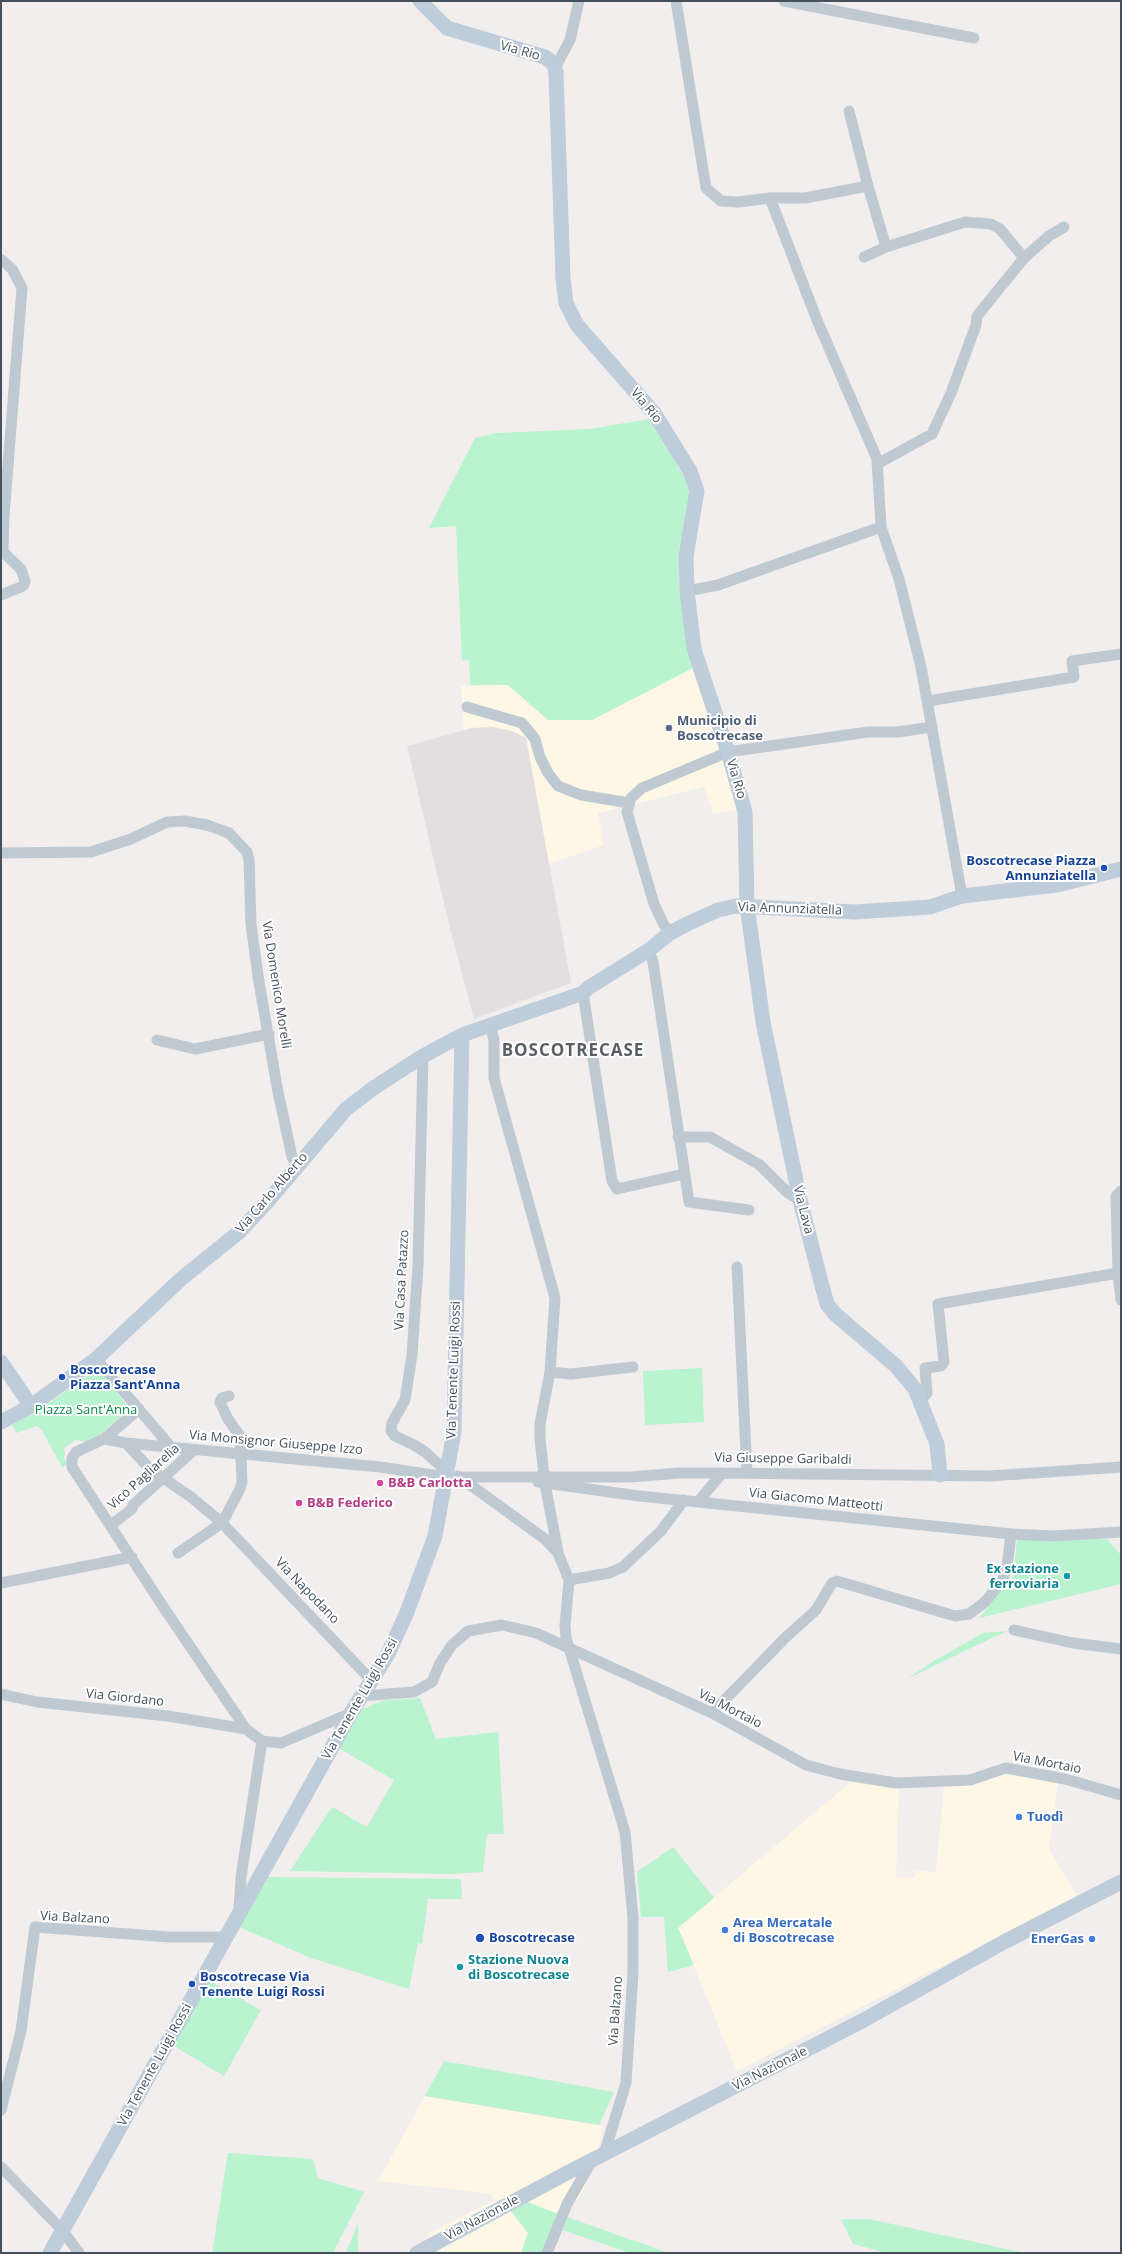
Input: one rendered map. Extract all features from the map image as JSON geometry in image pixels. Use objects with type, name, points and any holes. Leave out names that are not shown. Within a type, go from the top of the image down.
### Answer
[{"type":"street","name":"Via Rio","points":[[420,1],[447,28],[545,57],[554,64],[563,278],[566,303],[577,325],[654,413],[690,471],[697,491],[686,556],[687,591],[694,649],[728,752],[745,812],[747,905]]},
{"type":"street","points":[[555,68],[570,40],[579,1]]},
{"type":"street","points":[[676,1],[706,188],[721,201],[738,202],[770,198],[805,198],[868,186]]},
{"type":"street","points":[[784,1],[974,38]]},
{"type":"street","points":[[849,111],[868,186],[886,247]]},
{"type":"street","points":[[770,198],[817,320],[877,464],[881,527],[899,578],[928,701],[962,896]]},
{"type":"street","points":[[864,257],[886,247],[965,222],[991,224],[1000,229],[1024,258]]},
{"type":"street","points":[[877,464],[932,434],[951,393],[976,325],[977,316],[1024,258],[1049,236],[1064,226]]},
{"type":"street","points":[[1,595],[21,587],[24,585],[25,581],[21,569],[3,552],[4,516],[22,288],[12,269],[2,260]]},
{"type":"street","points":[[687,591],[718,585],[881,527]]},
{"type":"street","points":[[928,701],[1074,677],[1072,661],[1121,654]]},
{"type":"street","points":[[467,707],[522,723],[535,739],[540,757],[548,773],[558,786],[582,795],[629,803]]},
{"type":"street","points":[[670,933],[664,925],[654,904],[627,812],[631,798],[642,788],[728,752],[868,732],[898,732],[932,727]]},
{"type":"street","name":"Via Domenico Morelli","points":[[1,853],[91,852],[131,839],[167,822],[185,821],[207,825],[230,833],[247,852],[249,860],[252,936],[277,1087],[292,1158],[297,1165]]},
{"type":"street","name":"Via Annunziatella","points":[[462,1035],[490,1024],[583,993],[649,950],[670,933],[718,910],[747,905],[855,912],[892,911],[930,907],[962,896],[1057,885],[1121,869]]},
{"type":"street","name":"Via Lava","points":[[747,905],[763,1022],[800,1200],[827,1304],[834,1314],[896,1366],[915,1389],[936,1444],[940,1475]]},
{"type":"street","points":[[649,950],[653,962],[678,1137],[689,1202],[749,1210]]},
{"type":"street","points":[[583,993],[612,1181],[617,1188],[684,1174]]},
{"type":"street","points":[[490,1024],[494,1040],[494,1078],[555,1298],[550,1372],[540,1424],[540,1439],[545,1480],[558,1553],[569,1580],[609,1573],[623,1567],[661,1531],[684,1500]]},
{"type":"street","points":[[157,1040],[195,1049],[269,1034]]},
{"type":"street","name":"Via Carlo Alberto","points":[[1,1422],[31,1406],[96,1359],[181,1278],[238,1233],[268,1201],[346,1109],[375,1087],[423,1056],[462,1035]]},
{"type":"street","name":"Via Tenente Luigi Rossi","points":[[50,2253],[351,1713],[388,1654],[407,1612],[435,1536],[450,1475],[454,1432],[462,1035]]},
{"type":"street","name":"Via Casa Patazzo","points":[[423,1056],[418,1266],[412,1355],[405,1400],[392,1423],[391,1431],[395,1436],[425,1452],[450,1475]]},
{"type":"street","points":[[678,1137],[710,1137],[760,1165],[788,1193],[800,1200]]},
{"type":"street","points":[[1121,1190],[1116,1196],[1118,1273],[1121,1300]]},
{"type":"street","points":[[737,1267],[747,1473]]},
{"type":"street","points":[[920,1400],[927,1393],[925,1368],[941,1366],[944,1362],[938,1304],[1118,1273]]},
{"type":"street","points":[[96,1359],[170,1447]]},
{"type":"street","points":[[1,1362],[31,1406]]},
{"type":"street","points":[[550,1372],[570,1374],[633,1367]]},
{"type":"street","points":[[178,1554],[222,1523],[240,1489],[242,1454],[240,1436],[228,1419],[220,1402],[222,1398],[229,1396]]},
{"type":"street","points":[[139,1409],[104,1439],[76,1452],[72,1458],[72,1467],[112,1525],[164,1608],[246,1729],[262,1741],[281,1743],[351,1713]]},
{"type":"street","name":"Via Monsignor Giuseppe Izzo","points":[[104,1439],[126,1443],[450,1475]]},
{"type":"street","name":"Via Napodano","points":[[126,1443],[150,1469],[191,1497],[222,1523],[371,1680]]},
{"type":"street","name":"Vico Pagliarelia","points":[[112,1525],[132,1510],[133,1505],[194,1450]]},
{"type":"street","name":"Via Giuseppe Garibaldi","points":[[545,1480],[631,1477],[679,1473],[990,1476],[1121,1467]]},
{"type":"street","points":[[698,1502],[722,1473]]},
{"type":"street","points":[[450,1475],[545,1539],[558,1553]]},
{"type":"street","name":"Via Giacomo Matteotti","points":[[450,1475],[545,1480],[698,1502],[1011,1534],[1053,1536],[1121,1532]]},
{"type":"street","points":[[712,1713],[785,1638],[816,1610],[832,1583],[837,1581],[955,1616],[969,1614],[985,1602],[1002,1581],[1007,1567],[1011,1534]]},
{"type":"street","points":[[1,1583],[132,1557]]},
{"type":"street","name":"Via Balzano","points":[[547,2253],[567,2204],[599,2156],[626,2083],[633,1972],[633,1918],[624,1832],[611,1782],[570,1650],[565,1626],[569,1580]]},
{"type":"street","name":"Via Mortaio","points":[[361,1696],[414,1692],[432,1682],[440,1663],[452,1645],[468,1631],[502,1625],[536,1633],[570,1650],[712,1713],[806,1765],[840,1774],[896,1784],[970,1780],[1006,1768],[1065,1779],[1121,1795]]},
{"type":"street","points":[[1014,1630],[1073,1643],[1121,1649]]},
{"type":"street","name":"Via Giordano","points":[[1,1694],[37,1702],[168,1716],[246,1729]]},
{"type":"street","points":[[239,1913],[241,1877],[262,1741]]},
{"type":"street","name":"Via Nazionale","points":[[425,2251],[599,2156],[862,2021],[1004,1942],[1121,1882]]},
{"type":"street","name":"Via Balzano","points":[[1,2110],[21,2031],[35,1927],[169,1937],[226,1937]]},
{"type":"street","points":[[1,2167],[63,2231],[79,2253]]},
{"type":"shaded area","points":[[693,668],[738,810],[713,814],[704,787],[598,813],[604,845],[548,864],[526,738],[472,728],[464,730],[461,686],[508,685],[548,719],[592,720]]},
{"type":"shaded area","points":[[493,727],[512,731],[526,738],[571,983],[474,1019],[449,925],[407,746],[472,728]]},
{"type":"shaded area","points":[[1006,1771],[1058,1781],[1049,1849],[1077,1896],[737,2071],[678,1928],[851,1782],[899,1787],[896,1877],[915,1878],[915,1871],[936,1872],[944,1786]]},
{"type":"shaded area","points":[[425,2096],[603,2126],[593,2170],[579,2198],[571,2205],[567,2217],[511,2211],[528,2233],[521,2253],[443,2253],[438,2249],[427,2234],[496,2200],[487,2193],[378,2181]]},
{"type":"green space","points":[[649,419],[690,486],[689,505],[679,550],[679,588],[693,668],[592,720],[548,720],[508,685],[470,685],[469,660],[462,661],[456,526],[429,528],[475,438],[497,433],[589,429]]},
{"type":"green space","points":[[702,1368],[704,1422],[645,1425],[643,1371]]},
{"type":"green space","name":"Piazza Sant'Anna","points":[[97,1369],[130,1409],[91,1442],[75,1440],[63,1449],[65,1452],[64,1458],[68,1464],[62,1467],[41,1429],[37,1426],[16,1433],[12,1424],[39,1410]]},
{"type":"green space","points":[[1107,1539],[1121,1555],[1121,1584],[979,1618],[1013,1577],[1017,1540]]},
{"type":"green space","points":[[1007,1631],[907,1679],[932,1662],[983,1633]]},
{"type":"green space","points":[[420,1698],[436,1739],[498,1732],[504,1834],[487,1834],[483,1872],[452,1874],[290,1871],[332,1807],[367,1827],[394,1780],[338,1748],[359,1711],[381,1701]]},
{"type":"green space","points":[[673,1847],[714,1898],[678,1928],[694,1965],[668,1972],[664,1917],[641,1917],[637,1872]]},
{"type":"green space","points":[[265,1877],[461,1879],[462,1899],[428,1899],[422,1944],[418,1943],[409,1989],[311,1958],[237,1926]]},
{"type":"green space","points":[[208,1980],[261,2010],[224,2076],[172,2045]]},
{"type":"green space","points":[[444,2061],[614,2092],[599,2125],[425,2096]]},
{"type":"green space","points":[[228,2153],[313,2159],[318,2178],[364,2192],[333,2253],[212,2253]]},
{"type":"green space","points":[[527,2202],[559,2214],[543,2253],[521,2253],[528,2233],[511,2211]]},
{"type":"green space","points":[[567,2217],[669,2253],[630,2253],[562,2230]]},
{"type":"green space","points":[[841,2219],[869,2219],[1025,2253],[887,2253],[853,2244]]},
{"type":"green space","points":[[358,2223],[358,2253],[346,2253]]},
{"type":"place","name":"Municipio di Boscotrecase","points":[[669,728]]},
{"type":"place","name":"Boscotrecase Piazza Annunziatella","points":[[1104,868]]},
{"type":"place","name":"Boscotrecase Piazza Sant'Anna","points":[[62,1377]]},
{"type":"place","name":"B&B Carlotta","points":[[380,1483]]},
{"type":"place","name":"B&B Federico","points":[[299,1503]]},
{"type":"place","name":"Ex stazione ferroviaria","points":[[1067,1576]]},
{"type":"place","name":"Tuodì","points":[[1019,1817]]},
{"type":"place","name":"Area Mercatale di Boscotrecase","points":[[725,1930]]},
{"type":"place","name":"Boscotrecase","points":[[480,1938]]},
{"type":"place","name":"EnerGas","points":[[1092,1939]]},
{"type":"place","name":"Stazione Nuova di Boscotrecase","points":[[460,1967]]},
{"type":"place","name":"Boscotrecase Via Tenente Luigi Rossi","points":[[192,1984]]},
{"type":"district","name":"BOSCOTRECASE","points":[[573,1051]]}]
